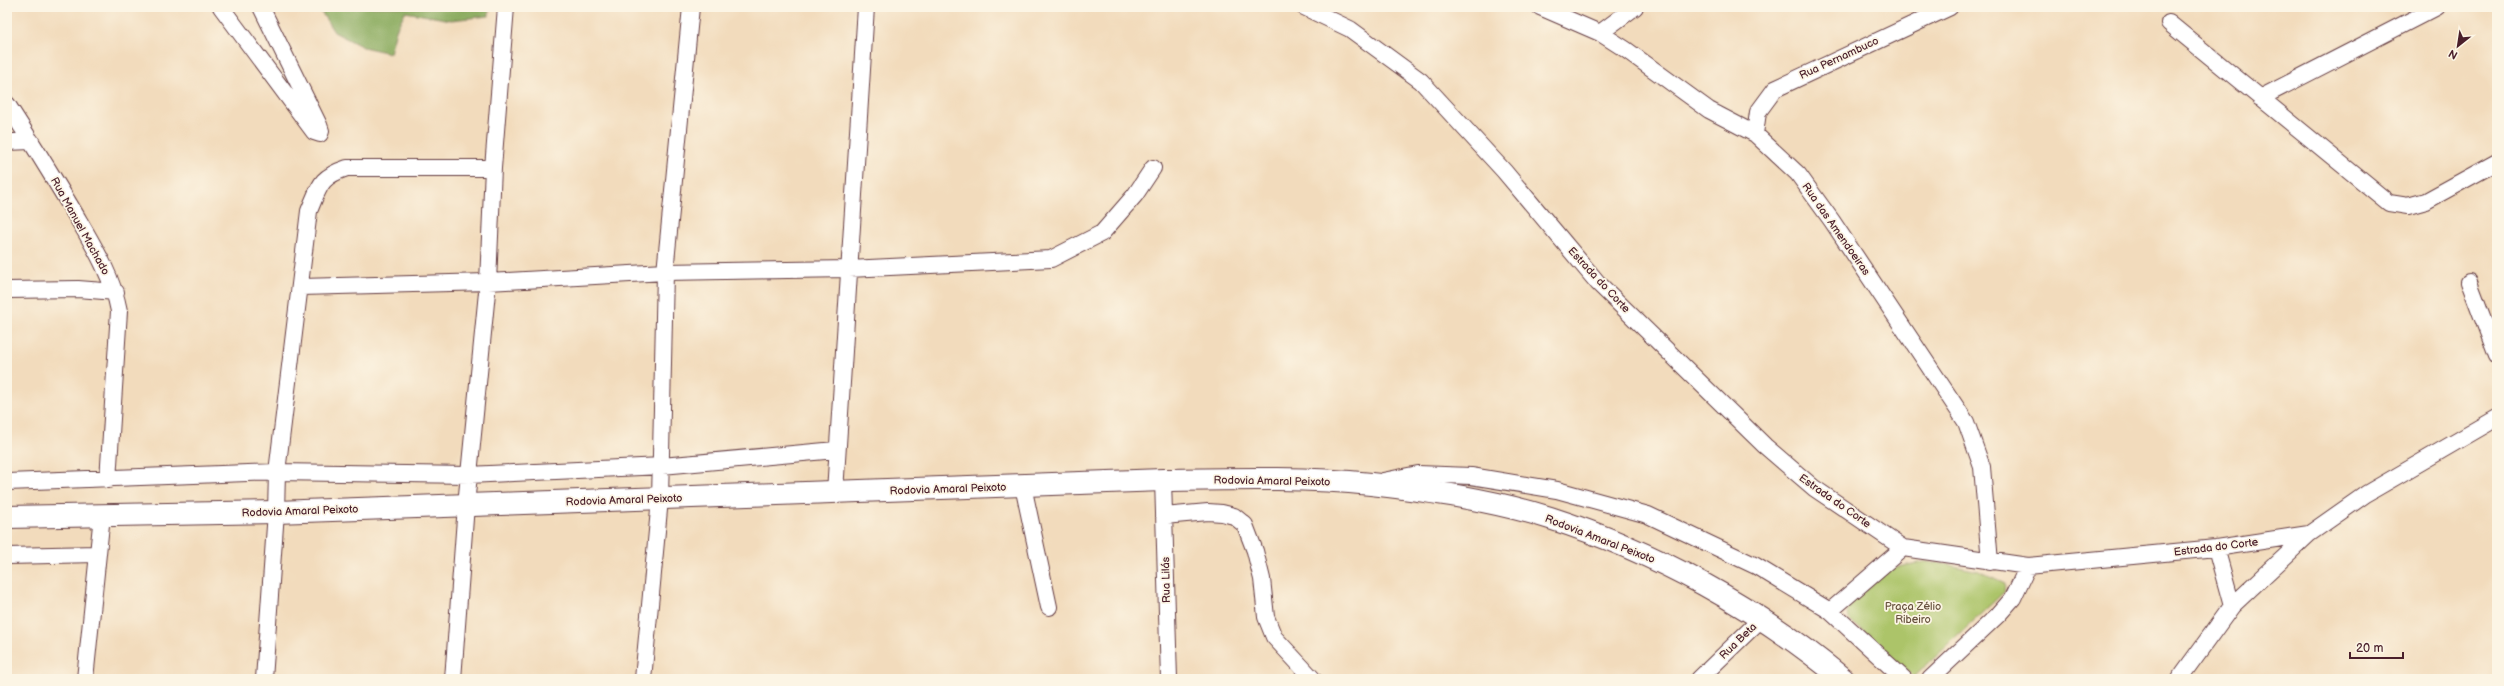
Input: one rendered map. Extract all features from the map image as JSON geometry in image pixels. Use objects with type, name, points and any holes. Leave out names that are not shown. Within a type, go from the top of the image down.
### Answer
[{"type":"highway","name":"Rodovia Amaral Peixoto","points":[[7,517],[276,512],[1163,480],[1272,480],[1369,484],[1442,494],[1496,504],[1556,520],[1664,564],[1718,592],[1761,619],[1822,662],[1843,679]]},
{"type":"street","points":[[221,7],[314,132],[320,134],[321,131],[319,125],[261,7]]},
{"type":"street","points":[[453,679],[466,505],[488,282],[493,168],[506,7]]},
{"type":"street","points":[[643,679],[662,466],[665,272],[691,7]]},
{"type":"street","points":[[835,492],[836,450],[850,269],[866,7]]},
{"type":"street","name":"Estrada do Corte","points":[[1304,7],[1350,29],[1421,81],[1504,171],[1598,283],[1759,440],[1814,488],[1903,548],[1990,562],[2028,566],[2216,548],[2309,534],[2366,494],[2497,418]]},
{"type":"street","name":"Rua das Amendoeiras","points":[[1540,7],[1600,33],[1709,110],[1755,134],[1798,174],[1832,221],[1966,422],[1982,467],[1990,562]]},
{"type":"street","points":[[1600,33],[1635,7]]},
{"type":"street","name":"Rua Pernambuco","points":[[1755,134],[1758,112],[1775,89],[1950,7]]},
{"type":"street","points":[[2260,98],[2437,7]]},
{"type":"street","points":[[2169,23],[2389,203],[2408,206],[2426,201],[2497,162]]},
{"type":"street","name":"Rua Manuel Machado","points":[[7,104],[31,141],[103,263],[116,292],[119,311],[108,480]]},
{"type":"street","points":[[7,142],[31,141]]},
{"type":"street","points":[[264,679],[276,512],[277,472],[301,287],[309,211],[320,185],[329,174],[347,168],[493,168]]},
{"type":"street","points":[[301,287],[488,282],[665,272],[850,269],[1051,258],[1102,233],[1135,195],[1152,168]]},
{"type":"street","points":[[2469,282],[2497,356]]},
{"type":"street","points":[[7,290],[78,289],[116,292]]},
{"type":"street","points":[[7,482],[108,480],[277,472],[469,475],[662,466],[836,450]]},
{"type":"street","points":[[1369,484],[1418,474],[1471,476],[1557,490],[1648,515],[1756,566],[1830,611],[1904,679]]},
{"type":"street","name":"Rua Lilás","points":[[1163,480],[1169,679]]},
{"type":"street","points":[[1023,486],[1049,607]]},
{"type":"street","points":[[1164,516],[1222,513],[1234,516],[1245,526],[1262,580],[1266,617],[1274,637],[1313,679]]},
{"type":"street","points":[[85,679],[102,515]]},
{"type":"street","points":[[2179,679],[2232,606],[2309,534]]},
{"type":"street","points":[[1830,611],[1903,548]]},
{"type":"street","points":[[2216,548],[2232,606]]},
{"type":"street","points":[[7,556],[97,554]]},
{"type":"street","points":[[1930,679],[1998,615],[2012,598],[2028,566]]},
{"type":"street","name":"Rua Beta","points":[[1699,679],[1761,619]]},
{"type":"green space","points":[[318,7],[489,7],[489,16],[451,20],[405,12],[396,30],[390,53],[363,47],[334,32]]},
{"type":"green space","name":"Praça Zélio Ribeiro","points":[[1929,561],[1979,571],[2005,583],[2004,592],[1914,677],[1849,619],[1847,605],[1892,568]]}]
